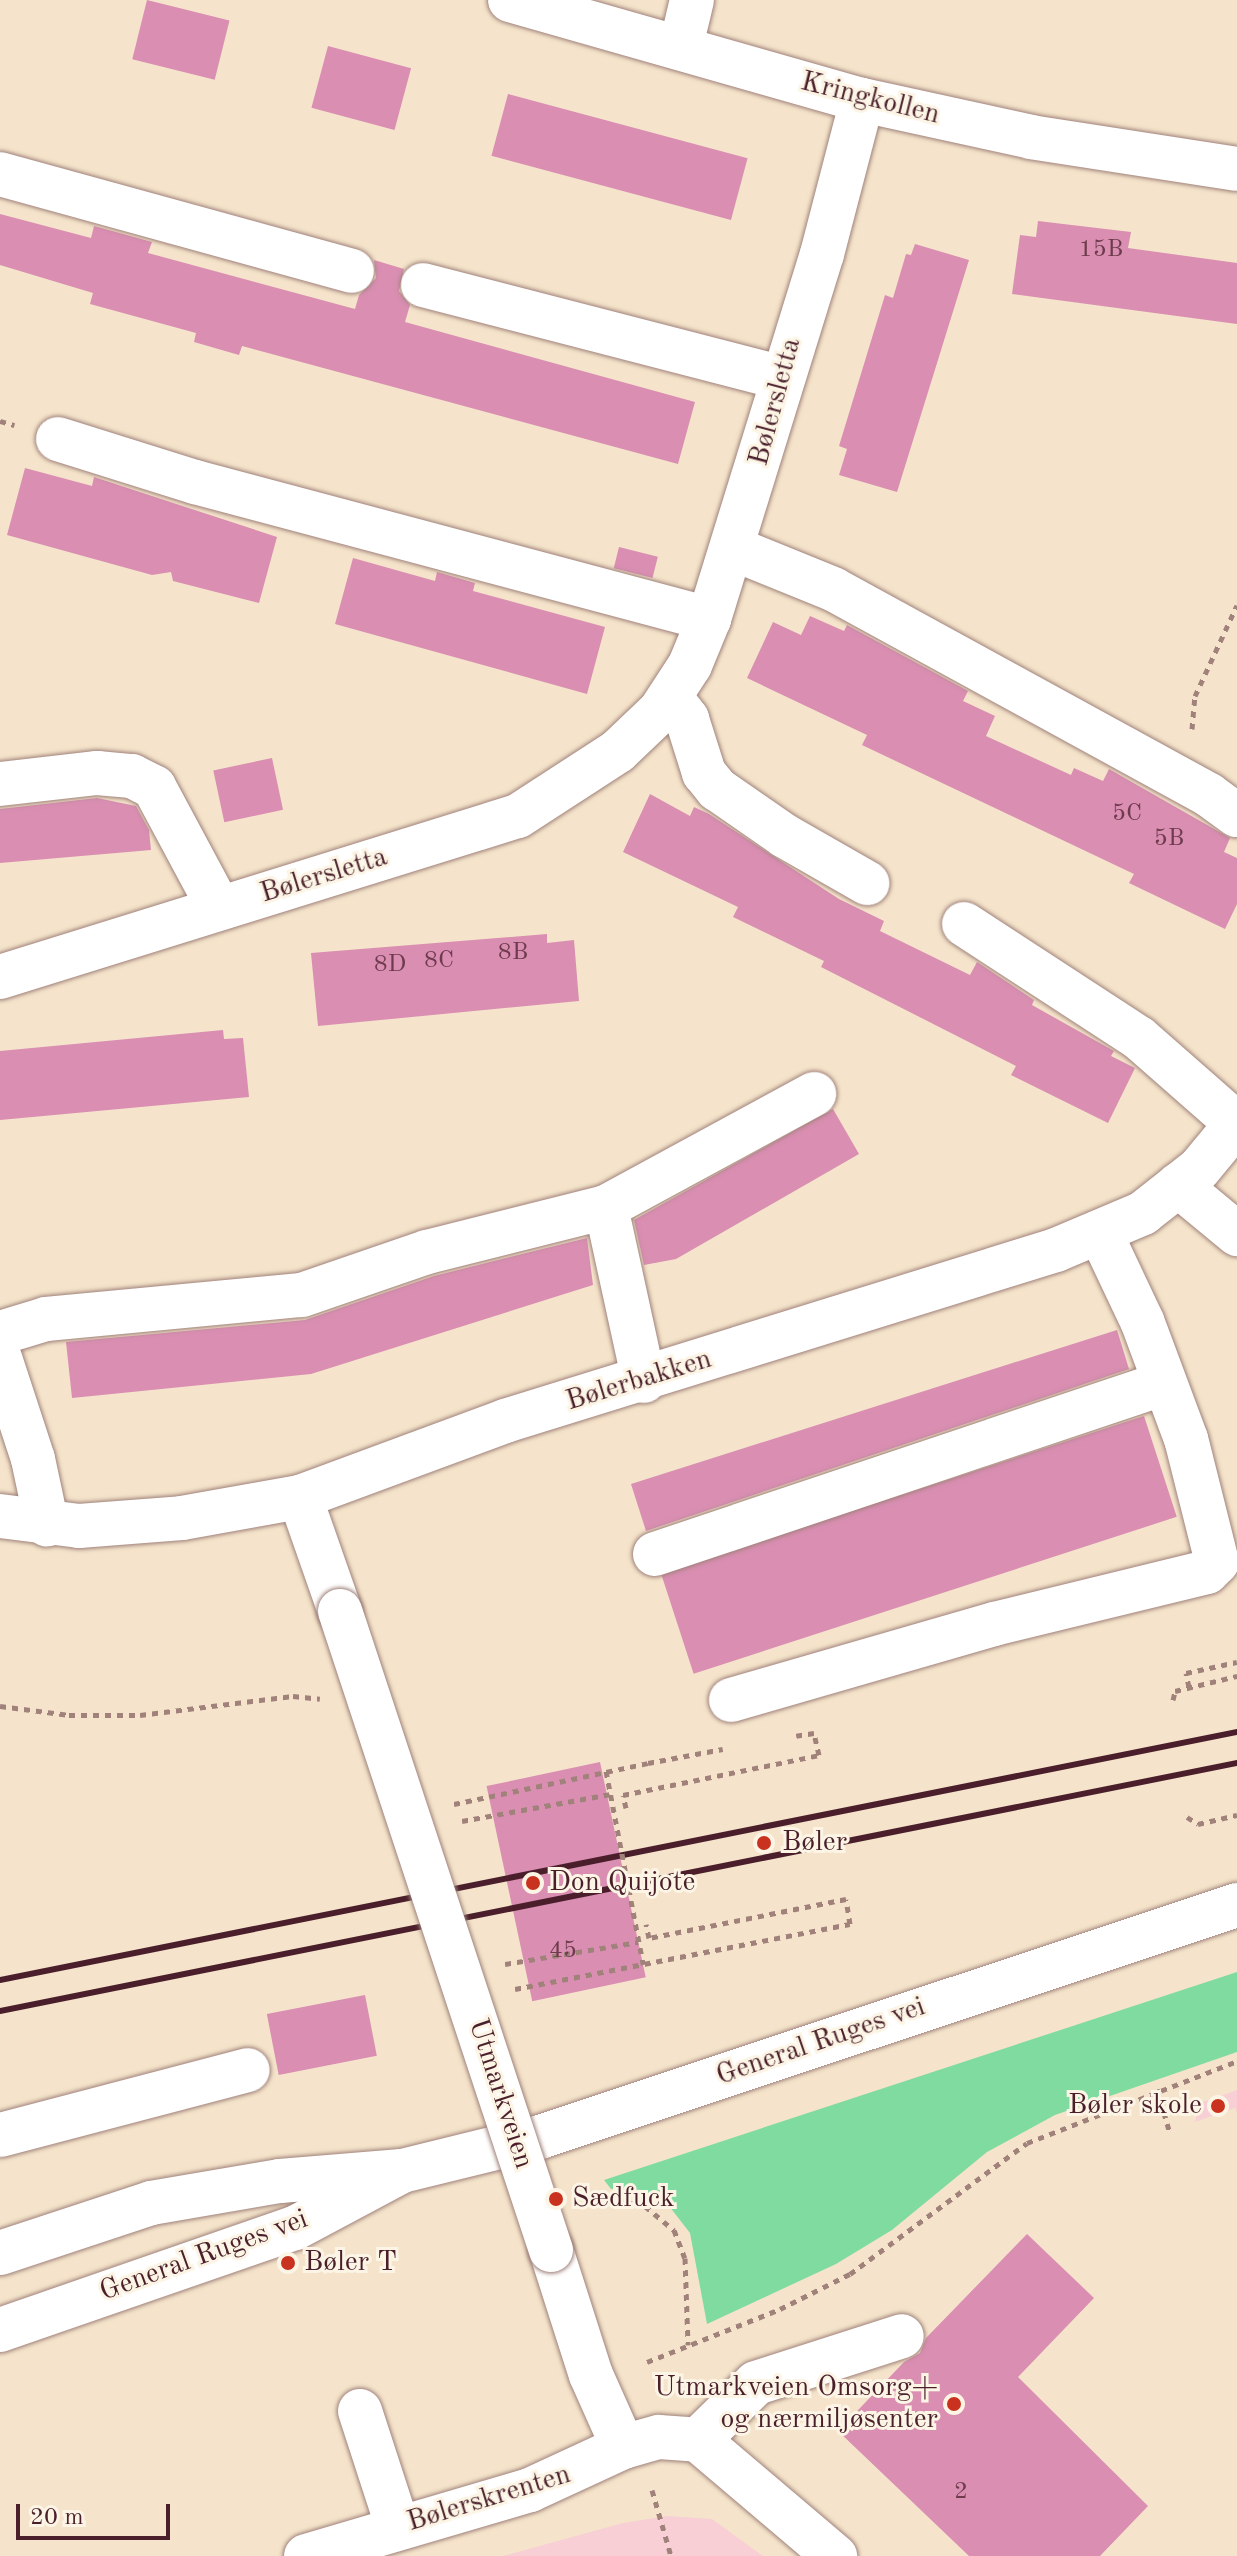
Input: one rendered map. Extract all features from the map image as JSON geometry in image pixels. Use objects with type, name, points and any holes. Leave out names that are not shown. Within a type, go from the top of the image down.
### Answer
[{"type":"street","name":"Kringkollen","points":[[510,0],[681,46],[862,100],[1031,137],[1237,169]]},
{"type":"street","points":[[681,46],[692,0]]},
{"type":"street","name":"Bølersletta","points":[[0,977],[518,816],[618,751],[670,697],[709,619],[862,100]]},
{"type":"street","points":[[0,174],[352,271]]},
{"type":"street","points":[[423,285],[782,378]]},
{"type":"street","points":[[58,439],[195,482],[709,619]]},
{"type":"street","points":[[732,548],[833,589],[1223,805]]},
{"type":"street","points":[[670,697],[687,719],[704,773],[717,789],[785,836],[867,883]]},
{"type":"street","points":[[0,784],[97,773],[132,776],[154,787],[219,908]]},
{"type":"street","points":[[964,924],[1139,1038],[1237,1123]]},
{"type":"street","points":[[0,1333],[46,1319],[302,1295],[427,1252],[606,1207],[814,1094]]},
{"type":"street","name":"Bølerbakken","points":[[0,1516],[47,1525],[182,1518],[300,1497],[505,1421],[644,1381],[1100,1232],[1143,1213],[1199,1169],[1237,1123]]},
{"type":"street","points":[[1178,1185],[1237,1234]]},
{"type":"street","points":[[606,1207],[644,1381]]},
{"type":"street","points":[[731,1700],[994,1624],[1207,1572],[1217,1562],[1186,1439],[1162,1384],[1142,1321],[1100,1232]]},
{"type":"street","points":[[0,1358],[33,1459],[47,1525]]},
{"type":"street","points":[[655,1554],[1162,1384]]},
{"type":"street","name":"Utmarkveien","points":[[300,1497],[469,1998],[591,2375],[623,2447]]},
{"type":"street","name":"General Ruges vei","points":[[0,2253],[151,2203],[280,2181],[402,2171],[540,2137],[1237,1905]]},
{"type":"street","points":[[0,2135],[248,2070]]},
{"type":"street","name":"General Ruges vei","points":[[0,2330],[295,2228],[402,2171]]},
{"type":"street","points":[[698,2440],[756,2383],[902,2336]]},
{"type":"street","points":[[360,2411],[398,2528]]},
{"type":"street","points":[[623,2447],[659,2437],[698,2440],[835,2556]]},
{"type":"street","name":"Bølerskrenten","points":[[306,2556],[530,2490],[623,2447]]},
{"type":"path","points":[[1223,805],[1195,754],[1195,696],[1237,605]]},
{"type":"path","points":[[1192,1687],[1186,1673],[1237,1662]]},
{"type":"path","points":[[1173,1700],[1175,1691],[1237,1676]]},
{"type":"path","points":[[0,1706],[69,1715],[140,1715],[250,1703]]},
{"type":"path","points":[[626,1808],[623,1795],[819,1755],[814,1733]]},
{"type":"path","points":[[406,1814],[648,1763]]},
{"type":"path","points":[[606,1771],[643,1964]]},
{"type":"path","points":[[463,1830],[461,1821],[610,1794]]},
{"type":"path","points":[[1187,1817],[1198,1824],[1237,1815]]},
{"type":"path","points":[[469,1998],[850,1924],[846,1899],[649,1938],[646,1924]]},
{"type":"path","points":[[503,1953],[505,1964],[638,1942]]},
{"type":"path","points":[[647,2362],[828,2286],[910,2235],[968,2184],[1027,2143],[1157,2089],[1237,2061]]},
{"type":"path","points":[[1157,2089],[1169,2130]]},
{"type":"path","points":[[568,2187],[645,2206],[674,2230],[685,2258],[688,2345]]},
{"type":"path","points":[[650,2486],[671,2556]]},
{"type":"shaded area","name":"Bøler skole","points":[[1237,2090],[1237,2113],[1235,2108],[1195,2122],[1200,2103]]},
{"type":"shaded area","points":[[667,2516],[712,2519],[763,2556],[503,2556],[623,2523]]},
{"type":"green space","points":[[1237,1972],[1237,2052],[1055,2115],[987,2152],[892,2230],[836,2264],[707,2324],[690,2233],[669,2206],[644,2190],[611,2189],[604,2180]]},
{"type":"building","points":[[147,0],[229,21],[215,80],[132,59]]},
{"type":"building","points":[[328,46],[411,68],[395,130],[311,108]]},
{"type":"building","points":[[508,94],[748,158],[731,220],[491,156]]},
{"type":"building","points":[[0,214],[91,238],[94,226],[152,242],[148,253],[355,309],[359,295],[376,278],[374,260],[404,269],[399,291],[410,305],[405,322],[695,402],[678,464],[242,346],[239,355],[194,342],[196,333],[90,304],[93,293],[0,265]]},
{"type":"building","points":[[1038,221],[1131,232],[1128,248],[1237,263],[1237,324],[1012,294],[1020,235],[1036,237]]},
{"type":"building","points":[[915,244],[969,260],[897,492],[839,475],[847,449],[839,446],[885,295],[893,298],[906,254],[911,255]]},
{"type":"building","points":[[25,468],[92,486],[94,477],[277,537],[259,603],[173,581],[171,572],[152,575],[7,535]]},
{"type":"building","points":[[619,547],[658,557],[652,578],[614,568]]},
{"type":"building","points":[[353,558],[435,581],[437,572],[475,583],[473,591],[605,627],[587,694],[335,624]]},
{"type":"building","points":[[810,616],[844,631],[847,625],[968,691],[963,701],[995,716],[986,736],[1071,775],[1074,768],[1103,781],[1109,769],[1230,838],[1224,852],[1237,858],[1237,904],[1225,929],[1129,883],[1134,874],[862,745],[867,735],[747,678],[773,622],[801,635]]},
{"type":"building","points":[[272,758],[283,810],[224,822],[213,770]]},
{"type":"building","points":[[650,794],[690,816],[694,807],[709,814],[839,899],[884,921],[880,931],[970,975],[977,962],[1034,1000],[1032,1005],[1114,1051],[1111,1056],[1135,1068],[1108,1123],[1011,1075],[1016,1066],[821,967],[824,961],[733,917],[738,907],[623,852]]},
{"type":"building","points":[[97,798],[136,806],[149,830],[151,850],[0,863],[0,809]]},
{"type":"building","points":[[547,934],[547,943],[574,940],[579,1001],[318,1026],[311,953]]},
{"type":"building","points":[[223,1030],[224,1039],[243,1038],[249,1097],[0,1120],[0,1051]]},
{"type":"building","points":[[833,1109],[859,1154],[676,1259],[644,1265],[634,1220]]},
{"type":"building","points":[[587,1238],[593,1285],[311,1374],[72,1398],[66,1342],[305,1320],[434,1276]]},
{"type":"building","points":[[1117,1330],[1129,1369],[646,1531],[631,1484]]},
{"type":"building","points":[[1144,1416],[1177,1517],[694,1674],[661,1573]]},
{"type":"building","points":[[600,1762],[646,1977],[532,2001],[487,1786]]},
{"type":"building","points":[[365,1995],[377,2056],[279,2075],[267,2014]]},
{"type":"building","name":"Utmarkveien Omsorg+ og nærmiljøsenter","points":[[1027,2234],[1094,2298],[1018,2377],[1148,2506],[1100,2556],[969,2556],[838,2431],[904,2362],[920,2353],[926,2338]]},
{"type":"railway","points":[[0,1980],[1237,1732]]},
{"type":"railway","points":[[0,2011],[1237,1763]]},
{"type":"place","name":"Bøler","points":[[764,1843]]},
{"type":"place","name":"Don Quijote","points":[[533,1883]]},
{"type":"place","name":"Bøler skole","points":[[1218,2106]]},
{"type":"place","name":"Sædfuck","points":[[556,2199]]},
{"type":"place","name":"Bøler T","points":[[288,2263]]},
{"type":"place","name":"Utmarkveien Omsorg+ og nærmiljøsenter","points":[[954,2404]]}]
